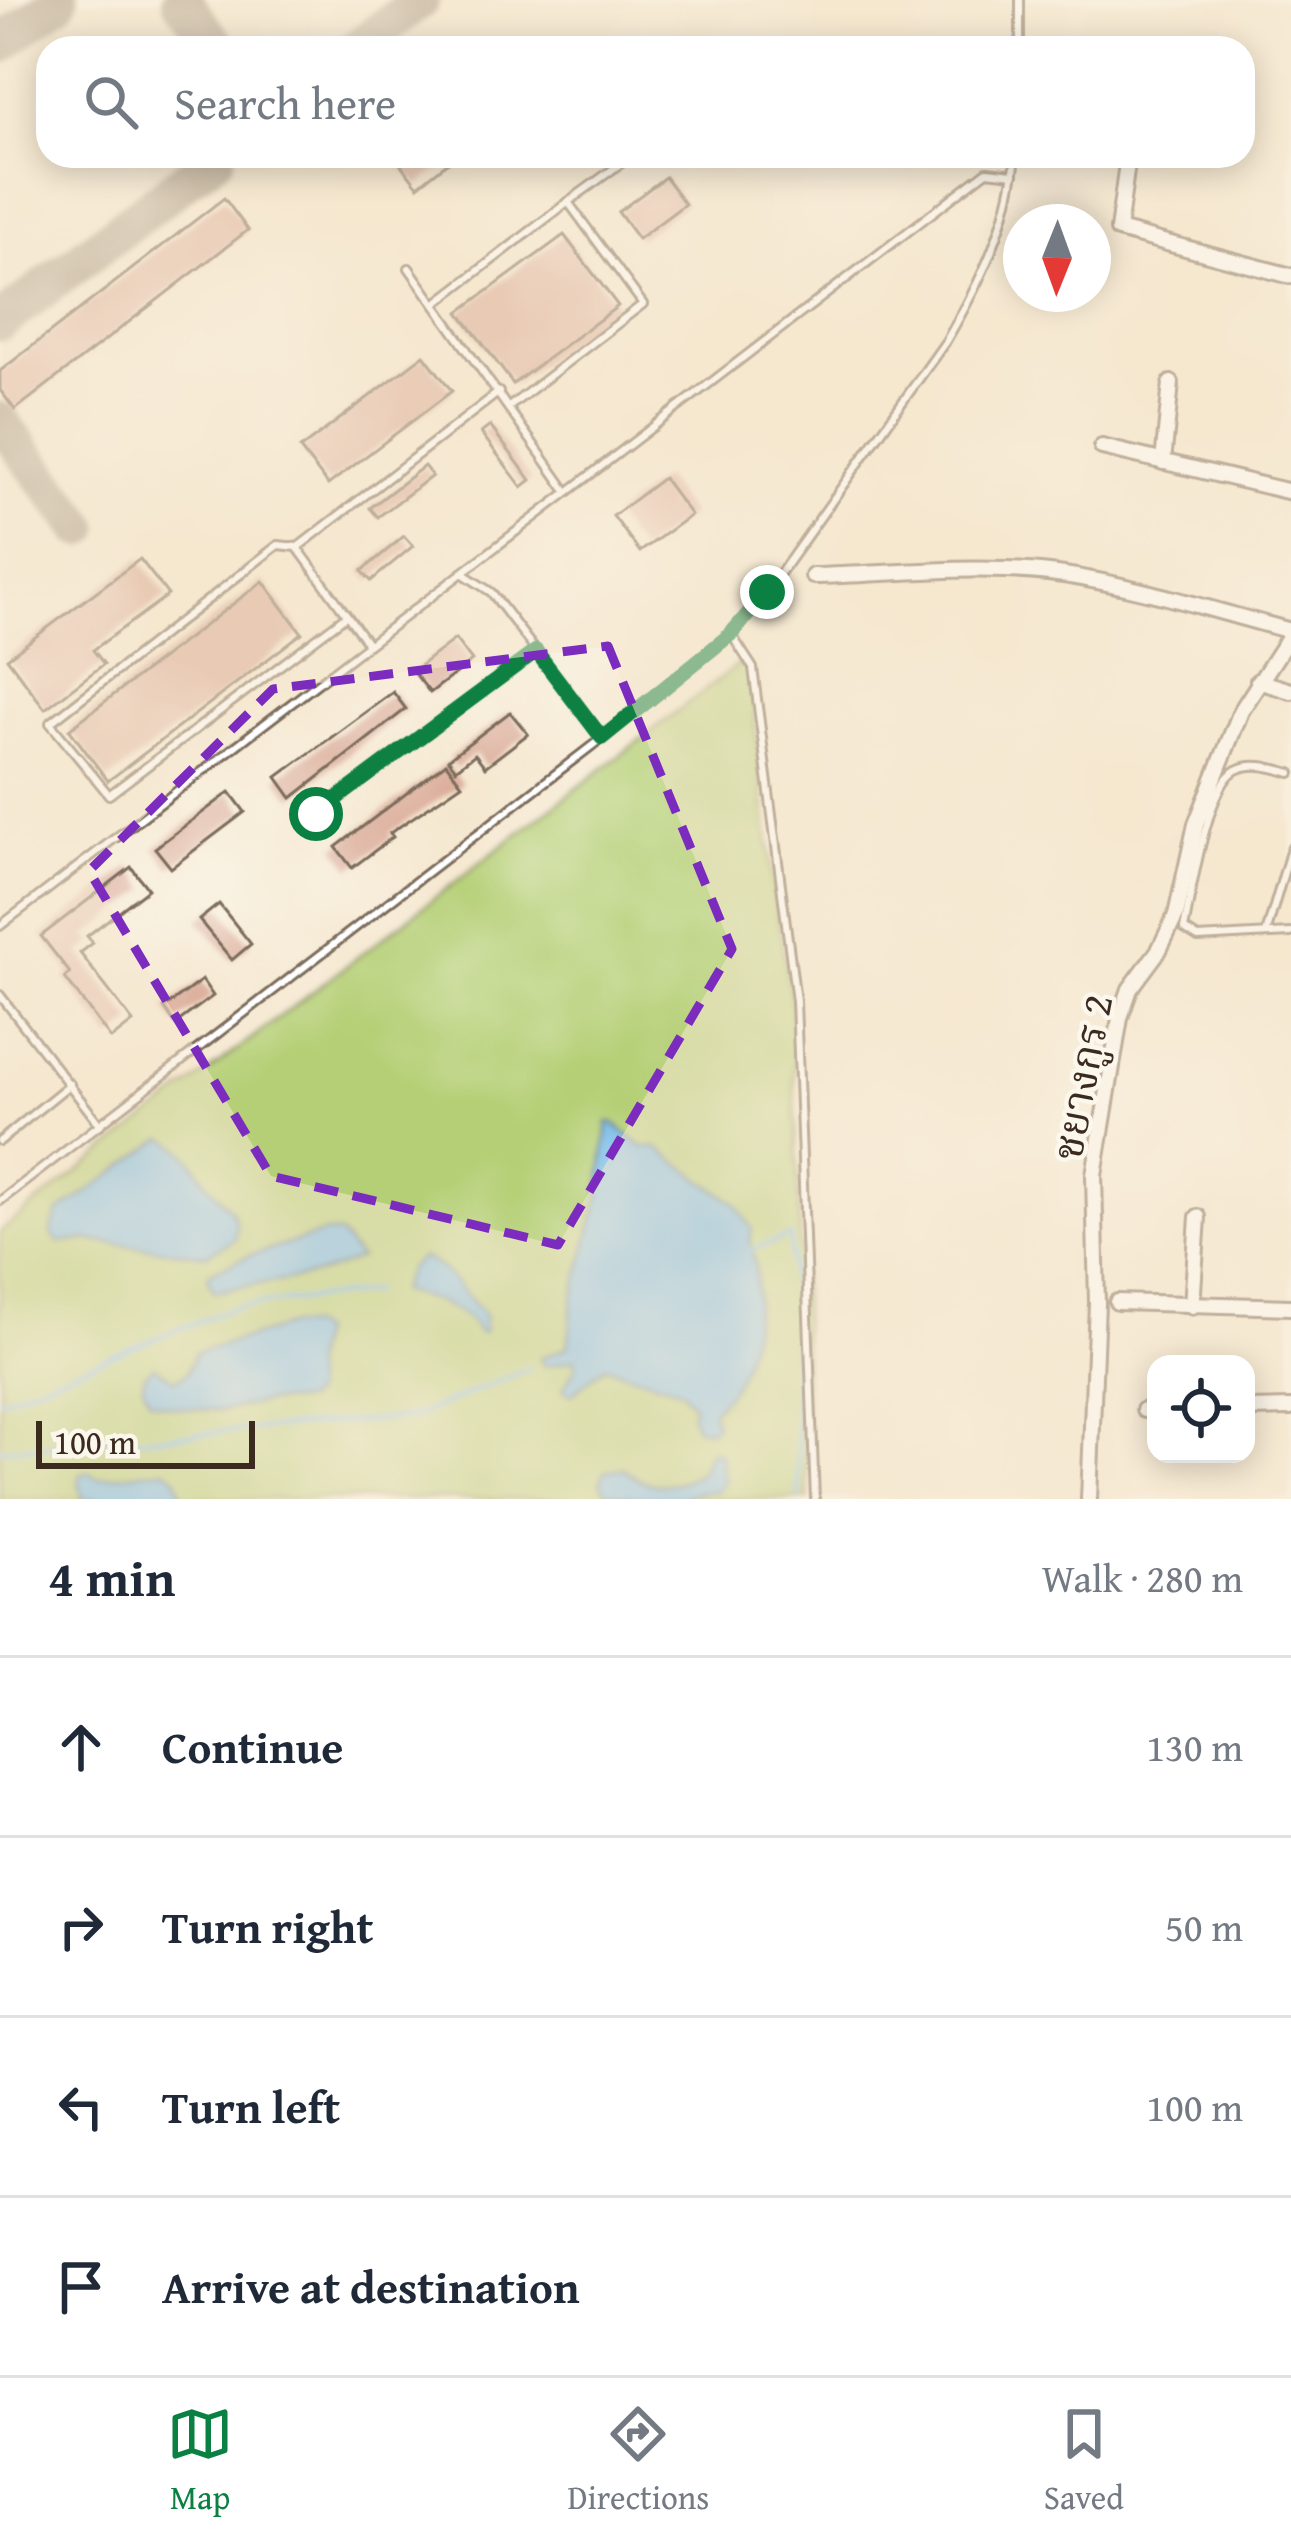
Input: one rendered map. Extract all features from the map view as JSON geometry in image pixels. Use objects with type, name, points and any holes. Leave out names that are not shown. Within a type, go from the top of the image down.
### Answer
[{"type":"street","points":[[1126,168],[1118,230],[1291,276]]},
{"type":"street","points":[[1163,462],[1171,382]]},
{"type":"street","points":[[1102,447],[1291,492]]},
{"type":"street","points":[[813,576],[997,570],[1063,575],[1159,595],[1291,632]]},
{"type":"street","name":"ชยางกูร 2","points":[[1089,1499],[1097,1303],[1094,1175],[1120,1018],[1130,988],[1159,950],[1176,915],[1196,824],[1241,711],[1291,632]]},
{"type":"street","points":[[1258,681],[1291,691]]},
{"type":"street","points":[[1192,1306],[1198,1216]]},
{"type":"street","points":[[1117,1302],[1291,1307]]},
{"type":"street","points":[[1255,1409],[1291,1408]]},
{"type":"lane","points":[[1020,0],[1020,36]]},
{"type":"lane","points":[[435,304],[615,168]]},
{"type":"lane","points":[[0,1201],[731,634],[767,592],[946,341],[992,253],[1015,168]]},
{"type":"lane","points":[[0,926],[988,170],[1014,174]]},
{"type":"lane","points":[[509,406],[644,304],[568,202]]},
{"type":"lane","points":[[409,268],[566,490]]},
{"type":"lane","points":[[346,614],[109,795],[50,723],[278,545],[298,547],[500,392]]},
{"type":"lane","points":[[298,547],[368,644]]},
{"type":"lane","points":[[462,573],[491,592],[602,738]]},
{"type":"lane","points":[[731,634],[753,668],[796,1001],[815,1499]]},
{"type":"lane","points":[[316,814],[536,651]]},
{"type":"lane","points":[[1291,772],[1249,766],[1228,776],[1211,816],[1184,928],[1198,938],[1291,933]]},
{"type":"lane","points":[[1265,934],[1291,848]]},
{"type":"lane","points":[[0,996],[100,1125]]},
{"type":"lane","points":[[0,1141],[70,1084]]},
{"type":"highlighted area","points":[[608,646],[732,949],[558,1245],[271,1176],[89,871],[273,689]]},
{"type":"green space","points":[[743,661],[749,671],[792,1003],[808,1499],[0,1499],[0,1232]]},
{"type":"water","points":[[608,1123],[643,1147],[658,1148],[735,1203],[752,1229],[756,1292],[751,1333],[738,1377],[712,1411],[715,1425],[708,1430],[696,1427],[690,1413],[694,1406],[680,1389],[605,1366],[571,1395],[563,1389],[575,1359],[544,1366],[540,1358],[568,1347],[573,1299],[599,1200]]},
{"type":"water","points":[[164,1138],[188,1155],[228,1206],[235,1220],[235,1239],[206,1255],[86,1240],[58,1243],[51,1232],[58,1213]]},
{"type":"water","points":[[325,1233],[339,1234],[359,1258],[307,1276],[215,1292],[208,1281],[209,1273],[251,1255]]},
{"type":"water","points":[[421,1258],[448,1275],[484,1315],[484,1332],[479,1333],[454,1310],[399,1291],[408,1269]]},
{"type":"water","points":[[288,1326],[308,1326],[319,1332],[311,1366],[313,1393],[305,1401],[264,1402],[222,1411],[175,1407],[150,1400],[143,1386],[144,1374],[154,1366],[176,1380],[187,1373],[195,1353]]},
{"type":"water","points":[[713,1450],[720,1454],[724,1481],[717,1492],[641,1498],[605,1491],[600,1481],[605,1471],[623,1468],[651,1483],[680,1482],[700,1472]]},
{"type":"water","points":[[165,1469],[176,1477],[184,1499],[83,1499],[81,1474],[98,1478]]},
{"type":"building","points":[[404,168],[441,168],[418,186]]},
{"type":"building","points":[[665,177],[685,204],[638,239],[618,212]]},
{"type":"building","points":[[224,198],[248,230],[15,410],[0,390],[0,371]]},
{"type":"building","points":[[564,235],[618,306],[513,384],[459,312]]},
{"type":"building","points":[[424,355],[452,391],[328,485],[300,449]]},
{"type":"building","points":[[490,426],[531,480],[522,487],[481,433]]},
{"type":"building","points":[[424,466],[432,476],[378,517],[370,508]]},
{"type":"building","points":[[663,478],[691,515],[640,552],[613,516]]},
{"type":"building","points":[[404,536],[413,546],[371,581],[362,571]]},
{"type":"building","points":[[140,559],[168,595],[93,650],[104,664],[45,709],[7,658]]},
{"type":"building","points":[[263,581],[302,633],[108,781],[69,729]]},
{"type":"building","points":[[455,639],[472,661],[430,693],[413,671]]},
{"type":"building","points":[[393,692],[406,709],[292,798],[277,777]]},
{"type":"building","points":[[510,712],[528,734],[485,767],[475,754],[456,769],[448,759]]},
{"type":"building","points":[[446,763],[462,784],[390,833],[393,837],[352,868],[336,847]]},
{"type":"building","points":[[230,792],[245,812],[171,868],[155,848]]},
{"type":"building","points":[[131,867],[148,889],[87,936],[93,943],[80,953],[133,1022],[111,1039],[65,978],[70,973],[41,936]]},
{"type":"building","points":[[219,904],[251,944],[232,960],[199,920]]},
{"type":"building","points":[[202,980],[213,996],[175,1024],[164,1008]]},
{"type":"waterway","points":[[750,1250],[790,1236],[792,1287]]},
{"type":"waterway","points":[[0,1399],[236,1307],[373,1292]]},
{"type":"waterway","points":[[793,1307],[799,1499]]},
{"type":"waterway","points":[[0,1449],[414,1417],[530,1368]]},
{"type":"taxiway","points":[[0,45],[59,0]]},
{"type":"taxiway","points":[[181,0],[209,36]]},
{"type":"taxiway","points":[[373,36],[420,0]]},
{"type":"taxiway","points":[[0,322],[200,168]]},
{"type":"taxiway","points":[[0,421],[82,528]]},
{"type":"route","points":[[316,814],[536,651],[602,738],[699,663],[767,592]]}]
